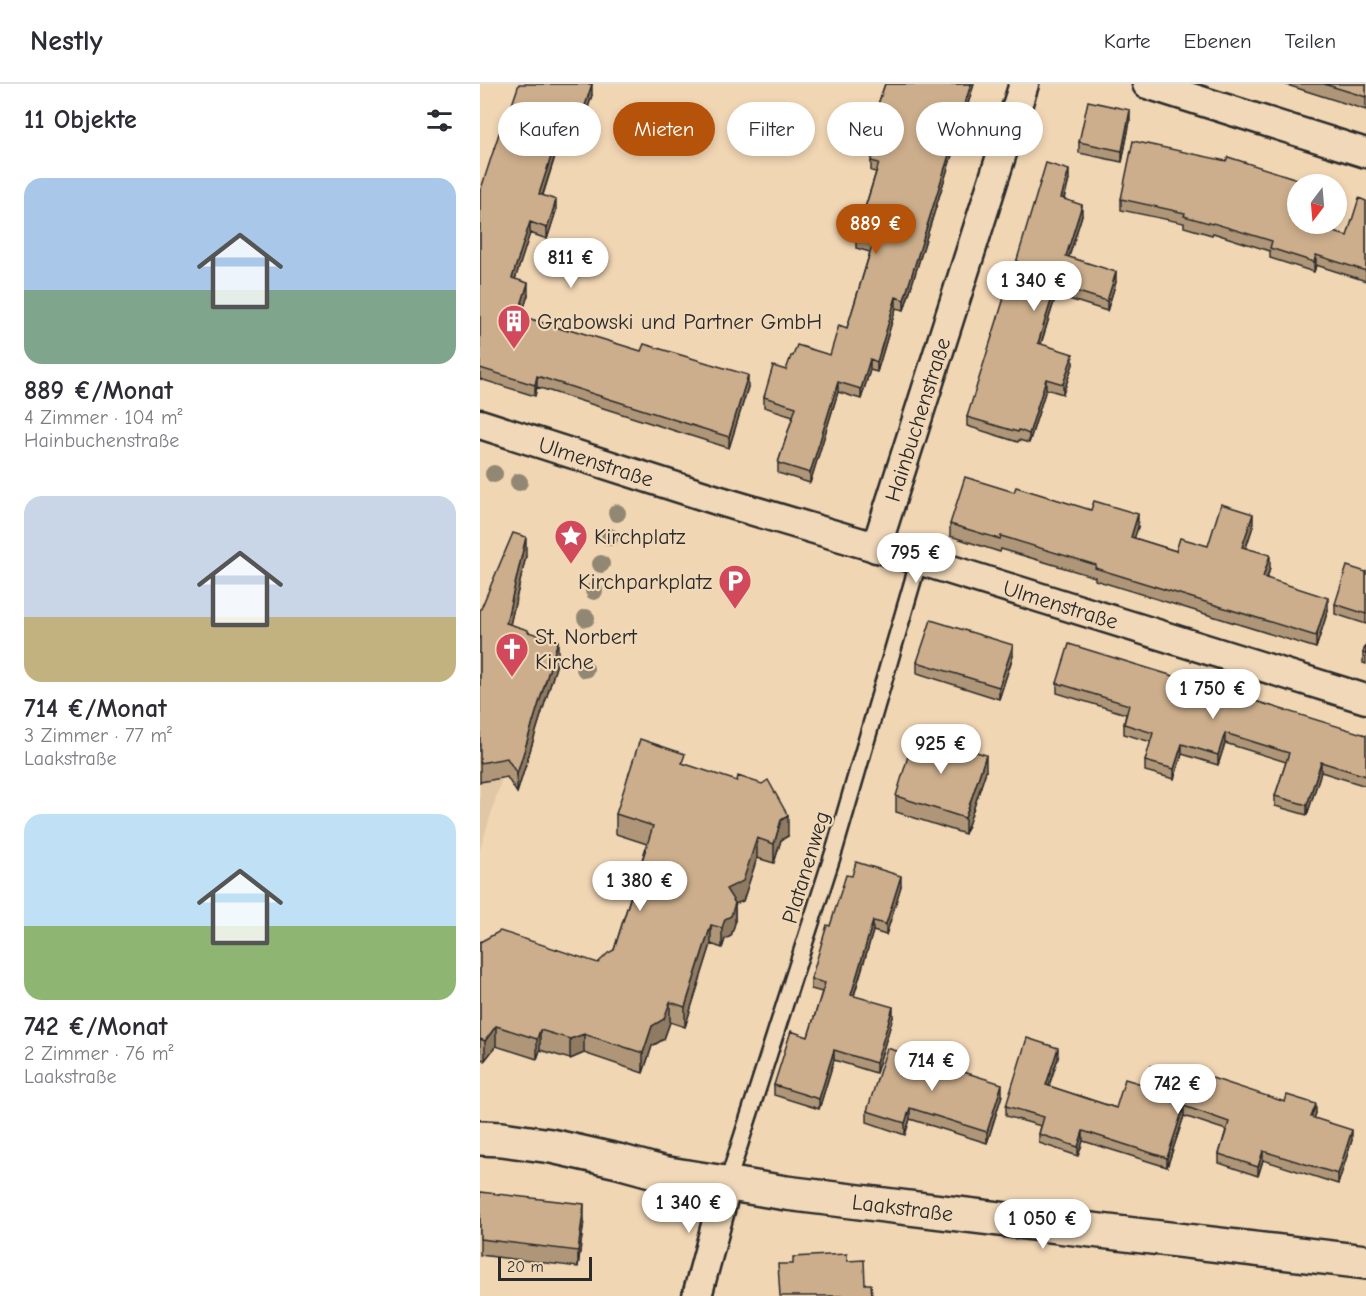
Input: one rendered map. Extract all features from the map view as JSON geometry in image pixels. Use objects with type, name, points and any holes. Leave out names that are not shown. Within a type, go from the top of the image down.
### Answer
[{"type":"street","name":"Hainbuchenstraße","points":[[876,548],[1024,84]]},
{"type":"street","points":[[1147,84],[1366,153]]},
{"type":"street","name":"Ulmenstraße","points":[[480,424],[717,500],[919,560],[1366,699]]},
{"type":"street","name":"Laakstraße","points":[[480,1138],[551,1146],[662,1173],[786,1193],[1366,1262]]},
{"type":"street","points":[[696,1296],[727,1184]]},
{"type":"lane","name":"Platanenweg","points":[[727,1184],[835,848],[919,560]]},
{"type":"shaded area","points":[[502,778],[480,850],[480,782]]},
{"type":"building","points":[[519,84],[592,84],[586,102],[513,102]]},
{"type":"building","points":[[885,84],[971,84],[965,102],[916,102],[916,156],[949,156],[904,300],[896,297],[877,362],[870,359],[861,389],[838,382],[810,473],[778,463],[796,407],[764,397],[773,366],[786,370],[797,345],[830,355],[839,325],[847,328],[873,243],[856,237],[879,163],[871,161],[873,156],[904,156],[904,102],[879,102]]},
{"type":"building","points":[[1324,84],[1366,84],[1366,97]]},
{"type":"building","points":[[1088,101],[1130,110],[1122,151],[1079,142]]},
{"type":"building","points":[[498,136],[498,156],[551,156],[539,194],[556,200],[547,228],[530,222],[512,278],[528,283],[518,315],[641,351],[644,344],[748,375],[729,437],[537,376],[535,385],[480,368],[480,192]]},
{"type":"building","points":[[1133,141],[1226,161],[1228,157],[1287,176],[1287,234],[1347,236],[1359,198],[1366,201],[1366,271],[1316,255],[1314,262],[1270,248],[1272,241],[1184,216],[1185,213],[1121,199]]},
{"type":"building","points":[[1046,163],[1069,170],[1061,198],[1082,205],[1066,256],[1116,272],[1107,301],[1056,285],[1038,343],[1073,354],[1063,384],[1046,379],[1029,434],[967,417]]},
{"type":"building","points":[[965,477],[1014,492],[1016,487],[1091,510],[1094,501],[1138,514],[1131,537],[1176,551],[1180,538],[1208,546],[1221,504],[1253,514],[1242,547],[1270,555],[1263,577],[1328,598],[1316,636],[1095,568],[1096,565],[1001,536],[1000,539],[950,524]]},
{"type":"building","name":"St. Norbert Kirche","points":[[513,533],[526,537],[506,623],[558,641],[517,774],[507,758],[480,763],[480,611]]},
{"type":"building","points":[[1347,566],[1366,572],[1366,614],[1335,604]]},
{"type":"building","points":[[931,620],[1013,645],[999,687],[917,662]]},
{"type":"building","points":[[1069,644],[1366,735],[1366,776],[1321,762],[1307,805],[1275,796],[1289,753],[1225,733],[1218,755],[1182,744],[1174,769],[1145,761],[1153,733],[1124,724],[1129,705],[1057,683]]},
{"type":"building","points":[[915,733],[986,755],[965,818],[896,796]]},
{"type":"building","points":[[640,739],[685,754],[682,763],[737,781],[738,776],[762,784],[768,780],[788,816],[781,820],[774,844],[757,838],[743,881],[726,889],[735,903],[731,916],[725,919],[722,928],[711,925],[685,1007],[670,1002],[664,1019],[652,1026],[643,1053],[584,1034],[570,1039],[540,1030],[537,1039],[496,1026],[485,1041],[480,1039],[480,942],[500,931],[598,963],[614,950],[653,826],[616,814]]},
{"type":"building","points":[[856,862],[901,876],[886,924],[873,921],[851,995],[893,1007],[876,1063],[834,1050],[819,1099],[774,1085],[791,1031],[808,1037],[825,983],[811,979],[827,925],[830,926],[846,875],[852,876]]},
{"type":"building","points":[[1027,1038],[1058,1048],[1046,1085],[1116,1108],[1125,1079],[1145,1085],[1151,1066],[1201,1082],[1203,1075],[1285,1102],[1287,1095],[1316,1104],[1311,1117],[1352,1130],[1338,1174],[1263,1151],[1258,1167],[1219,1154],[1229,1122],[1184,1106],[1167,1158],[1083,1131],[1078,1147],[1039,1134],[1044,1117],[1006,1106]]},
{"type":"building","points":[[887,1048],[1002,1084],[987,1132],[910,1108],[905,1123],[867,1111]]},
{"type":"building","points":[[480,1192],[584,1204],[578,1251],[480,1239]]},
{"type":"building","points":[[847,1254],[847,1261],[864,1260],[865,1284],[871,1284],[872,1296],[780,1296],[778,1264],[793,1264],[793,1257]]},
{"type":"place","name":"Grabowski und Partner GmbH","points":[[514,350]]},
{"type":"place","name":"Kirchplatz","points":[[571,565]]},
{"type":"place","name":"Kirchparkplatz","points":[[735,610]]},
{"type":"place","name":"St. Norbert Kirche","points":[[512,678]]}]
